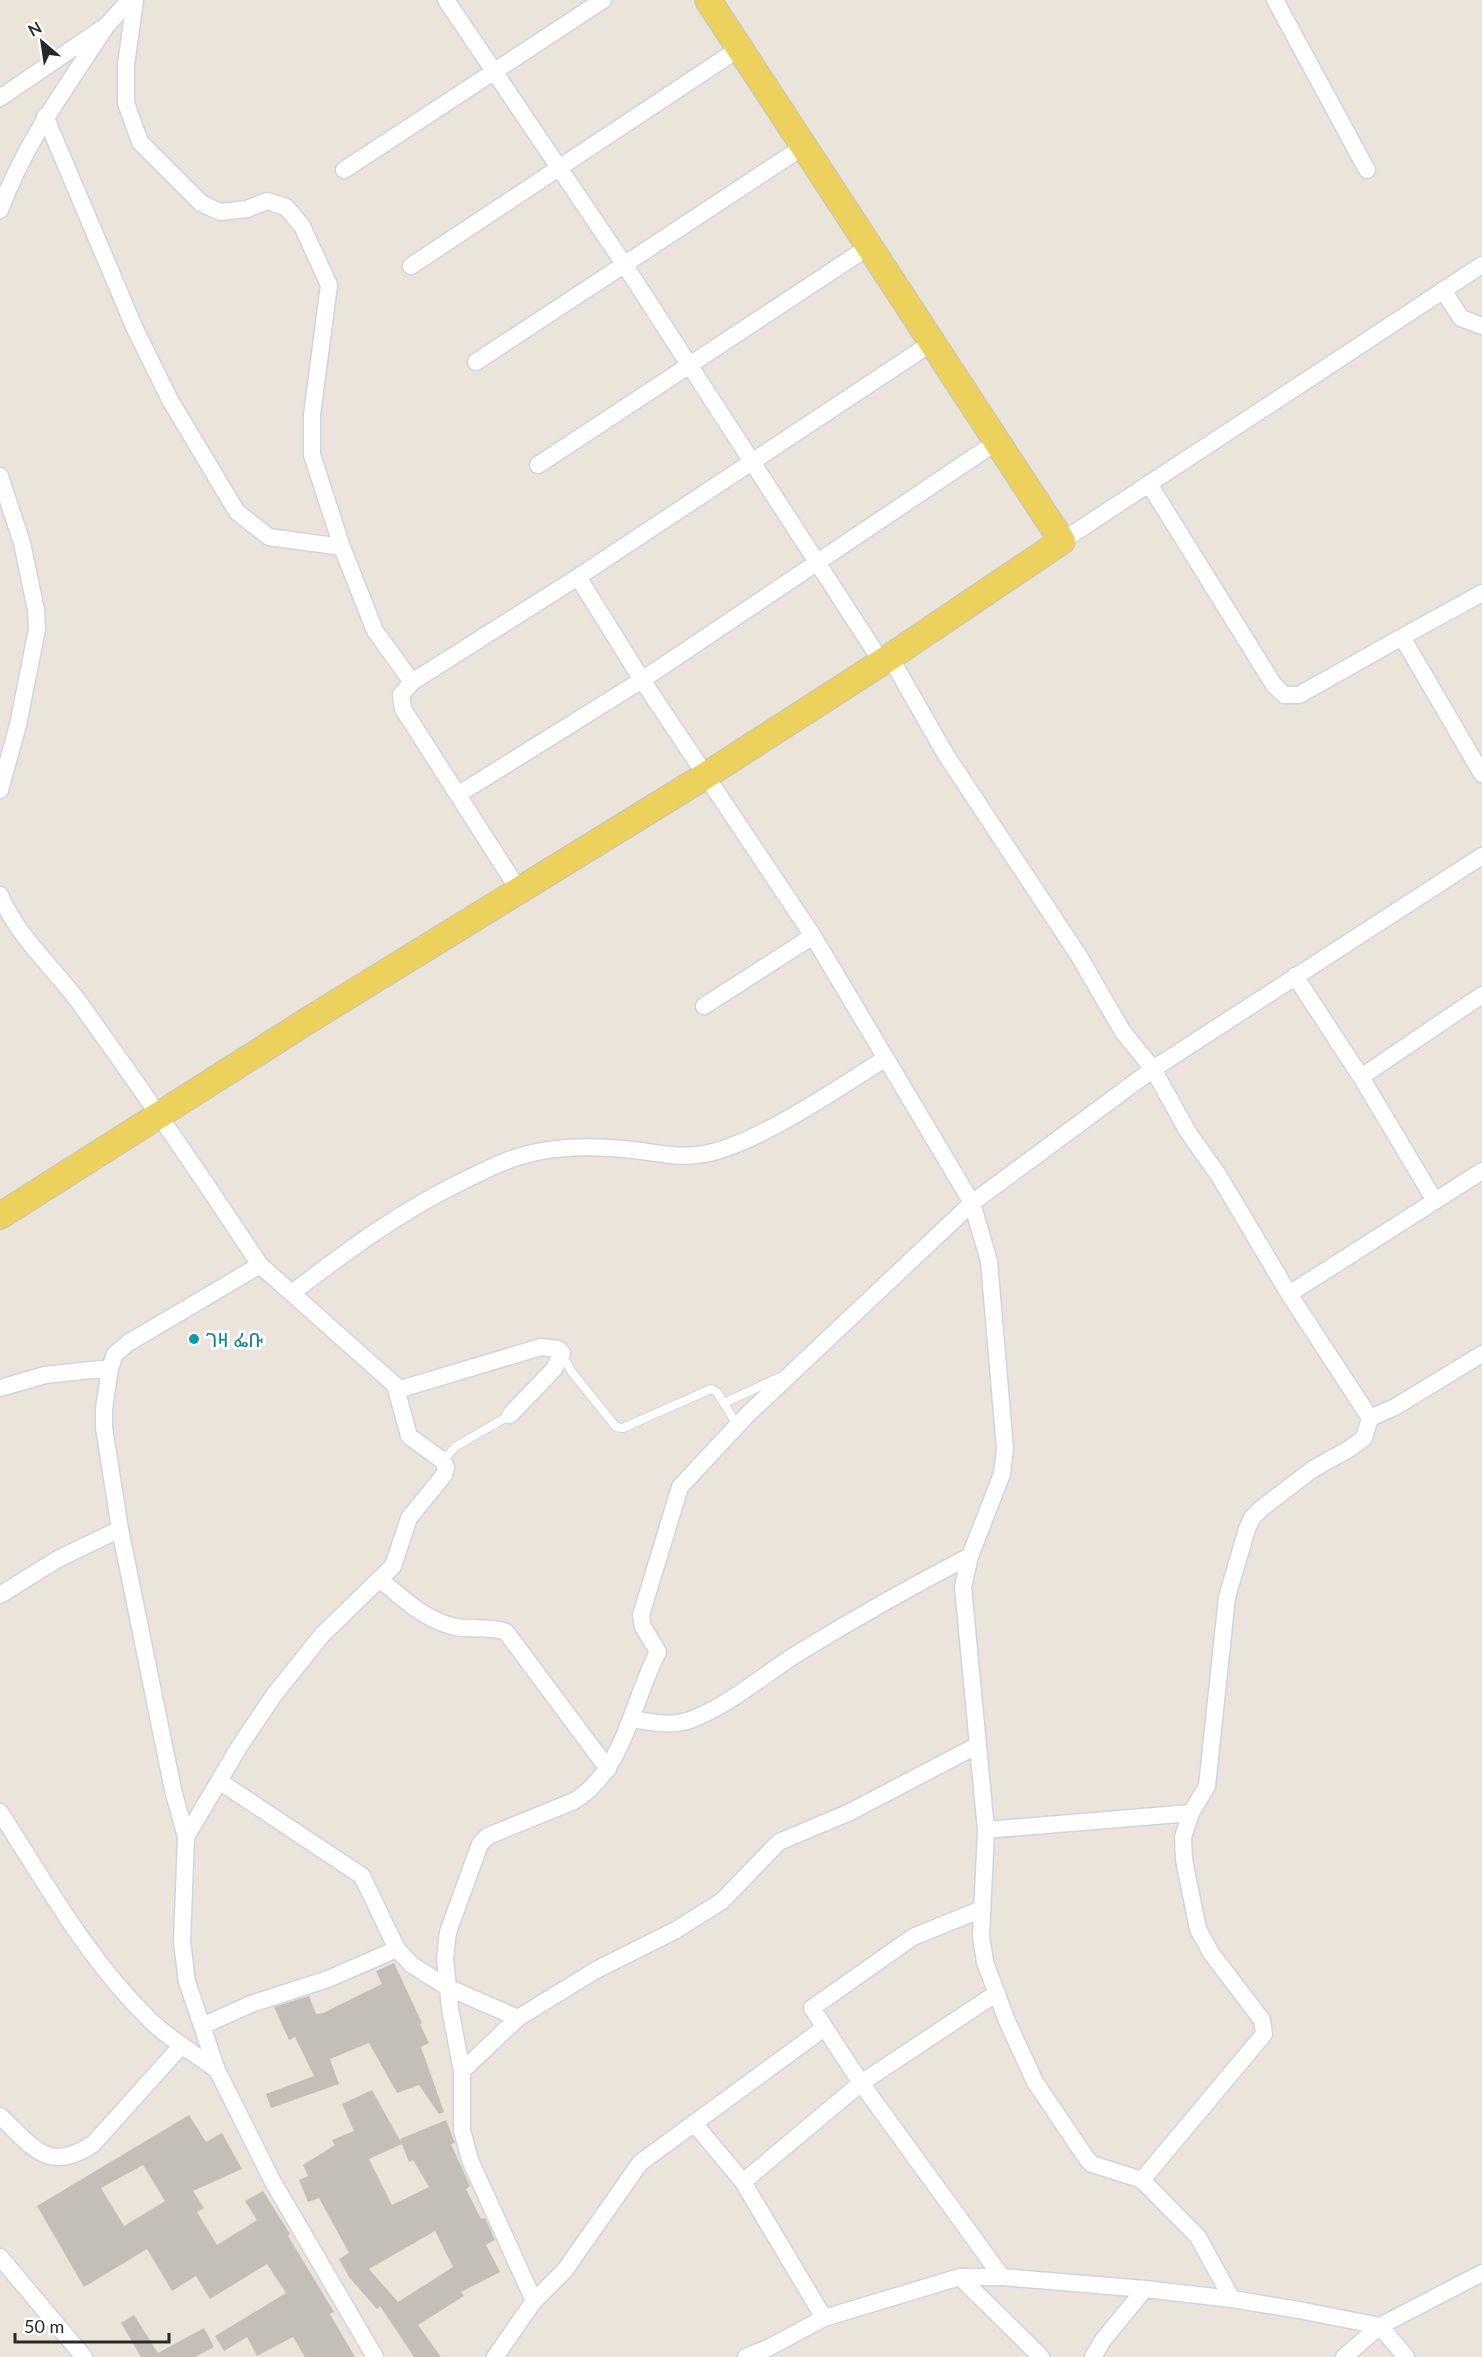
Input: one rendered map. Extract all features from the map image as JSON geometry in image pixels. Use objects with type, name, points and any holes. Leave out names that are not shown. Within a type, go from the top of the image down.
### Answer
[{"type":"main road","points":[[0,1216],[312,1018],[705,776],[1062,541],[806,145],[708,0]]},
{"type":"street","points":[[0,210],[10,183],[45,116],[106,25],[130,0]]},
{"type":"street","points":[[135,0],[126,65],[126,103],[140,142],[201,203],[220,212],[247,209],[267,201],[286,207],[302,226],[329,285],[312,415],[312,455],[342,547],[375,631],[411,682]]},
{"type":"street","points":[[446,0],[624,264],[816,562],[886,659],[946,755],[1079,956],[1123,1032],[1153,1069],[1188,1132],[1370,1418]]},
{"type":"street","points":[[344,170],[603,0]]},
{"type":"street","points":[[1275,0],[1367,170]]},
{"type":"street","points":[[0,98],[106,25]]},
{"type":"street","points":[[411,266],[740,48]]},
{"type":"street","points":[[45,116],[135,329],[170,400],[237,512],[269,537],[342,547]]},
{"type":"street","points":[[476,362],[806,145]]},
{"type":"street","points":[[538,465],[870,246]]},
{"type":"street","points":[[1062,541],[1482,265]]},
{"type":"street","points":[[1443,290],[1461,318],[1482,326]]},
{"type":"street","points":[[520,892],[403,709],[401,695],[411,682],[578,577],[933,342]]},
{"type":"street","points":[[459,794],[642,680],[998,441]]},
{"type":"street","points":[[0,476],[22,543],[36,610],[37,630],[18,724],[0,790]]},
{"type":"street","points":[[1149,484],[1274,686],[1284,695],[1299,695],[1482,593]]},
{"type":"street","points":[[578,577],[642,680],[813,936],[972,1203],[989,1261],[1005,1449],[1002,1474],[970,1556],[963,1587],[986,1830],[981,1936],[986,1962],[997,1994],[1035,2082],[1087,2158],[1092,2164],[1142,2180],[1198,2237],[1232,2299]]},
{"type":"street","points":[[1402,637],[1482,774]]},
{"type":"street","points":[[534,2301],[470,2160],[462,2130],[462,2071],[447,1987],[445,1958],[448,1932],[480,1844],[488,1836],[585,1794],[608,1769],[658,1652],[643,1627],[640,1615],[680,1487],[737,1425],[791,1372],[972,1203],[1153,1069],[1482,856]]},
{"type":"street","points":[[0,895],[7,912],[67,986],[160,1115],[260,1265],[397,1390],[409,1436],[443,1461],[446,1467],[444,1475],[409,1518],[399,1556],[381,1580],[322,1635],[295,1670],[239,1747],[186,1837]]},
{"type":"street","points":[[704,1006],[813,936]]},
{"type":"street","points":[[1295,976],[1361,1077],[1436,1201]]},
{"type":"street","points":[[1361,1077],[1482,995]]},
{"type":"street","points":[[292,1293],[382,1226],[439,1193],[521,1156],[570,1147],[625,1149],[681,1156],[699,1155],[755,1135],[815,1103],[886,1058]]},
{"type":"street","points":[[1289,1294],[1482,1171]]},
{"type":"street","points":[[260,1265],[128,1343],[115,1354],[110,1368],[104,1409],[104,1428],[120,1529],[173,1790],[186,1837],[182,1942],[187,1982],[218,2070],[273,2182],[375,2357]]},
{"type":"street","points":[[397,1390],[541,1347],[558,1349],[562,1353],[554,1369],[510,1415]]},
{"type":"street","points":[[1142,2180],[1264,2034],[1262,2020],[1211,1953],[1198,1929],[1184,1860],[1183,1837],[1191,1813],[1207,1786],[1227,1597],[1247,1529],[1252,1518],[1262,1508],[1313,1469],[1364,1438],[1370,1418],[1395,1407],[1480,1359]]},
{"type":"street","points":[[0,1388],[45,1375],[110,1368]]},
{"type":"street","points":[[0,1595],[58,1559],[120,1529]]},
{"type":"street","points":[[631,1719],[667,1724],[688,1720],[709,1712],[795,1655],[903,1591],[970,1556]]},
{"type":"street","points":[[381,1580],[409,1604],[433,1620],[456,1627],[494,1628],[506,1632],[608,1769]]},
{"type":"street","points":[[462,2071],[518,2018],[596,1970],[676,1930],[722,1901],[779,1842],[850,1812],[978,1745]]},
{"type":"street","points":[[219,1781],[362,1876],[397,1949],[412,1965],[447,1987],[518,2018]]},
{"type":"street","points":[[0,1812],[72,1926],[107,1975],[153,2023],[218,2070]]},
{"type":"street","points":[[986,1830],[1191,1813]]},
{"type":"street","points":[[982,1909],[913,1936],[814,2005],[813,2011],[861,2083],[1002,2277]]},
{"type":"street","points":[[202,2026],[251,2004],[328,1979],[397,1949]]},
{"type":"street","points":[[743,2182],[861,2083],[997,1994]]},
{"type":"street","points":[[495,2357],[534,2301],[565,2270],[640,2163],[824,2028]]},
{"type":"street","points":[[0,2116],[44,2155],[60,2159],[76,2155],[93,2144],[182,2044]]},
{"type":"street","points":[[694,2123],[743,2182],[824,2318]]},
{"type":"street","points":[[0,2257],[84,2357]]},
{"type":"street","points":[[1344,2357],[1380,2326],[1482,2273]]},
{"type":"street","points":[[960,2277],[1041,2357]]},
{"type":"street","points":[[746,2357],[824,2318],[960,2277],[1002,2277],[1232,2299],[1380,2326],[1406,2357]]},
{"type":"street","points":[[1093,2357],[1103,2340],[1145,2289]]},
{"type":"lane","points":[[562,1353],[571,1371],[616,1427],[623,1428],[711,1389],[717,1392],[737,1425]]},
{"type":"lane","points":[[724,1403],[791,1372]]},
{"type":"lane","points":[[443,1461],[455,1447],[510,1415]]},
{"type":"building","points":[[394,1963],[429,2043],[421,2047],[444,2112],[439,2114],[419,2085],[397,2093],[369,2043],[330,2059],[339,2084],[271,2108],[266,2094],[314,2076],[295,2037],[289,2040],[274,2007],[309,1996],[316,2014],[323,2013],[382,1984],[376,1971]]},
{"type":"building","points":[[372,2090],[402,2144],[400,2139],[446,2120],[455,2143],[451,2144],[470,2186],[466,2189],[481,2219],[485,2218],[495,2240],[486,2245],[500,2272],[461,2292],[464,2296],[418,2325],[441,2357],[414,2357],[380,2306],[377,2309],[349,2277],[339,2259],[349,2253],[319,2198],[308,2202],[299,2180],[308,2176],[303,2165],[335,2145],[332,2140],[354,2131],[342,2104]],"holes":[[[402,2144],[409,2162],[413,2160],[429,2187],[392,2205],[369,2159]],[[435,2231],[453,2267],[398,2302],[369,2269]]]},
{"type":"building","points":[[189,2115],[206,2142],[222,2133],[242,2169],[193,2191],[204,2208],[197,2212],[217,2245],[257,2220],[245,2201],[263,2191],[334,2312],[330,2314],[355,2357],[305,2357],[293,2337],[257,2356],[247,2337],[224,2351],[215,2336],[286,2293],[267,2264],[210,2299],[196,2276],[172,2291],[147,2249],[84,2287],[37,2206]],"holes":[[[143,2165],[165,2201],[124,2226],[101,2188]]]},
{"type":"building","points":[[134,2315],[158,2353],[204,2328],[214,2347],[195,2357],[141,2357],[121,2323]]},
{"type":"place","name":"ገዛ ፌቡ","points":[[194,1339]]}]
